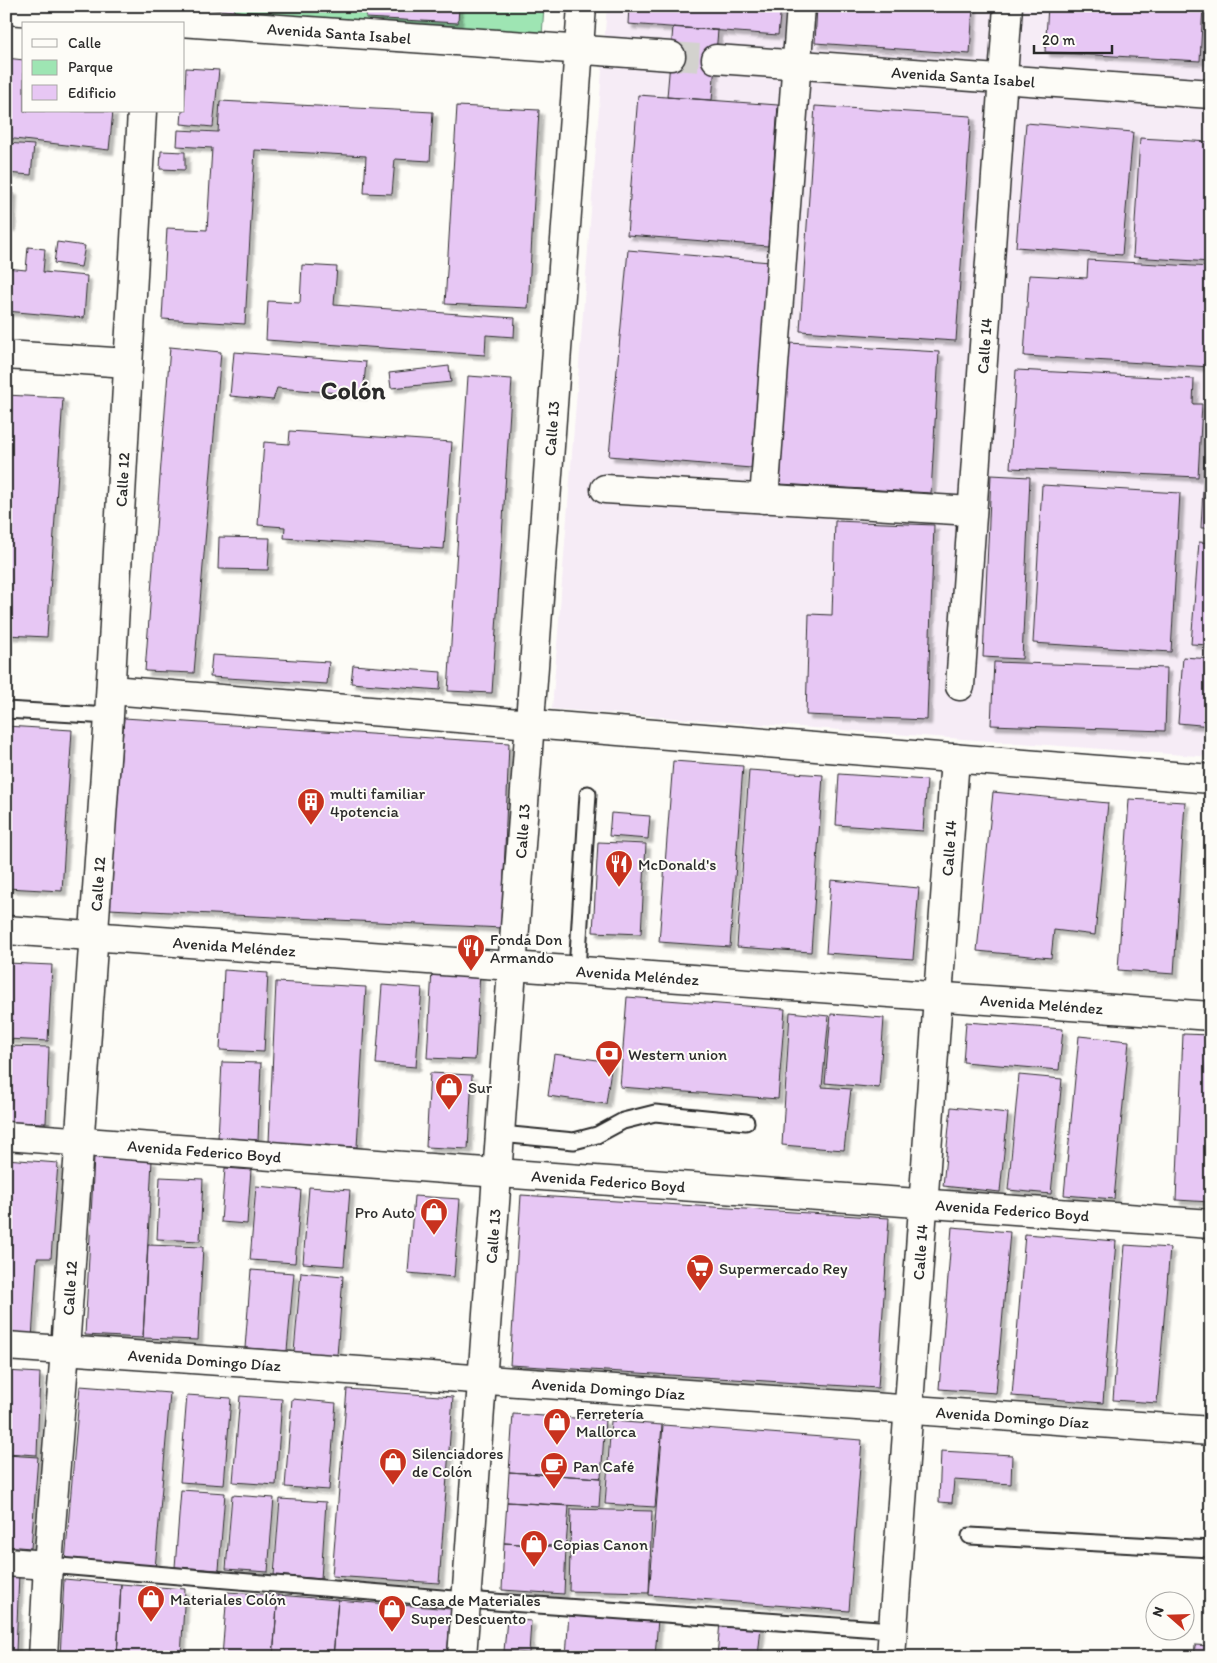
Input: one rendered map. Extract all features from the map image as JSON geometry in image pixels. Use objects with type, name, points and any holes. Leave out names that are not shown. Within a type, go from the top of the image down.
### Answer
[{"type":"street","name":"Calle 13","points":[[462,1657],[582,6]]},
{"type":"street","points":[[764,499],[801,6]]},
{"type":"street","name":"Calle 14","points":[[960,686],[1008,6]]},
{"type":"street","name":"Avenida Santa Isabel","points":[[6,10],[147,22]]},
{"type":"street","name":"Avenida Santa Isabel","points":[[185,24],[671,56]]},
{"type":"street","name":"Avenida Santa Isabel","points":[[716,59],[1211,94]]},
{"type":"street","name":"Calle 12","points":[[43,1657],[110,703],[142,112]]},
{"type":"street","points":[[6,355],[128,363]]},
{"type":"street","points":[[605,489],[972,511]]},
{"type":"street","points":[[110,703],[530,724],[1211,779]]},
{"type":"street","name":"Calle 14","points":[[892,1657],[955,758]]},
{"type":"street","name":"Avenida Meléndez","points":[[6,930],[1211,1016]]},
{"type":"street","name":"Avenida Federico Boyd","points":[[6,1136],[1211,1224]]},
{"type":"street","name":"Avenida Domingo Díaz","points":[[6,1346],[1211,1431]]},
{"type":"street","points":[[6,1562],[48,1565]]},
{"type":"lane","points":[[6,710],[110,703]]},
{"type":"lane","points":[[577,970],[588,794]]},
{"type":"lane","points":[[501,1134],[574,1141],[597,1135],[623,1121],[655,1113],[746,1122]]},
{"type":"lane","points":[[970,1536],[1211,1549]]},
{"type":"lane","points":[[48,1565],[466,1600],[894,1630]]},
{"type":"shaded area","points":[[607,6],[1211,6],[1211,757],[552,709]]},
{"type":"green space","points":[[164,6],[544,6],[542,36]]},
{"type":"building","points":[[185,6],[235,6],[234,14],[185,10]]},
{"type":"building","points":[[367,6],[459,6],[458,23],[366,18]]},
{"type":"building","points":[[629,6],[781,6],[778,35],[628,24]]},
{"type":"building","points":[[817,6],[973,6],[970,54],[815,43]]},
{"type":"building","points":[[1048,6],[1203,6],[1200,61],[1045,52]]},
{"type":"building","points":[[1211,25],[1211,62],[1208,62]]},
{"type":"building","points":[[673,27],[718,30],[712,100],[667,97]]},
{"type":"building","points":[[6,58],[22,60],[22,112],[113,112],[109,150],[6,138]]},
{"type":"building","points":[[186,68],[219,70],[213,127],[181,124],[182,112],[185,112]]},
{"type":"building","points":[[638,95],[778,105],[768,246],[627,235]]},
{"type":"building","points":[[220,101],[433,112],[430,161],[395,159],[392,194],[364,193],[366,156],[255,150],[245,324],[162,319],[167,228],[207,230],[212,148],[177,146],[178,130],[218,132]]},
{"type":"building","points":[[457,106],[539,110],[528,308],[445,304]]},
{"type":"building","points":[[815,106],[971,116],[956,341],[800,331]]},
{"type":"building","points":[[1026,123],[1133,132],[1122,255],[1016,247]]},
{"type":"building","points":[[1140,138],[1211,142],[1211,262],[1133,257]]},
{"type":"building","points":[[6,143],[34,145],[31,175],[6,173]]},
{"type":"building","points":[[161,151],[185,152],[185,170],[160,169]]},
{"type":"building","points":[[6,191],[13,191],[11,227],[6,226]]},
{"type":"building","points":[[57,242],[85,246],[81,267],[54,263]]},
{"type":"building","points":[[28,247],[45,249],[43,272],[87,276],[84,318],[6,311],[6,268],[26,270]]},
{"type":"building","points":[[628,250],[770,262],[751,468],[609,456]]},
{"type":"building","points":[[1088,260],[1211,267],[1211,367],[1024,356],[1029,275],[1087,278]]},
{"type":"building","points":[[302,265],[337,267],[334,305],[515,318],[514,337],[486,335],[485,355],[266,340],[268,301],[300,303]]},
{"type":"building","points":[[789,343],[939,352],[931,493],[780,484]]},
{"type":"building","points":[[170,347],[221,352],[194,673],[145,671]]},
{"type":"building","points":[[234,352],[366,362],[363,395],[277,388],[273,400],[230,396]]},
{"type":"building","points":[[449,366],[451,382],[391,388],[389,373]]},
{"type":"building","points":[[1016,370],[1194,379],[1193,404],[1202,404],[1198,477],[1010,468]]},
{"type":"building","points":[[468,376],[512,379],[492,693],[448,691]]},
{"type":"building","points":[[1208,389],[1211,389],[1211,528],[1201,528]]},
{"type":"building","points":[[6,395],[63,398],[47,637],[6,635],[6,477],[8,443],[6,443]]},
{"type":"building","points":[[290,431],[452,442],[444,549],[284,538],[285,527],[258,525],[264,442],[289,444]]},
{"type":"building","points":[[991,475],[1030,477],[1022,659],[983,657]]},
{"type":"building","points":[[1042,485],[1180,493],[1171,652],[1033,643]]},
{"type":"building","points":[[835,521],[934,525],[927,720],[806,715],[809,614],[832,615]]},
{"type":"building","points":[[219,537],[270,538],[268,570],[218,569]]},
{"type":"building","points":[[1199,542],[1211,543],[1211,645],[1191,644]]},
{"type":"building","points":[[212,655],[329,662],[327,684],[210,677]]},
{"type":"building","points":[[1183,657],[1211,659],[1211,726],[1178,723]]},
{"type":"building","points":[[994,662],[1167,668],[1165,731],[991,725]]},
{"type":"building","points":[[353,665],[441,672],[440,690],[351,683]]},
{"type":"building","name":"multi familiar 4potencia","points":[[124,718],[509,743],[502,928],[109,909]]},
{"type":"building","points":[[6,726],[72,730],[62,891],[6,888]]},
{"type":"building","points":[[673,761],[743,766],[730,947],[659,942]]},
{"type":"building","points":[[749,770],[823,775],[811,952],[737,947]]},
{"type":"building","points":[[839,774],[927,780],[923,831],[836,825]]},
{"type":"building","points":[[993,792],[1108,803],[1095,935],[1054,930],[1051,958],[977,951]]},
{"type":"building","points":[[1129,799],[1185,802],[1174,974],[1118,970]]},
{"type":"building","points":[[611,813],[650,816],[648,839],[609,836]]},
{"type":"building","name":"McDonald's","points":[[598,842],[646,844],[641,934],[593,932]]},
{"type":"building","points":[[831,880],[919,888],[913,959],[826,953]]},
{"type":"building","points":[[7,963],[52,965],[48,1041],[6,1039]]},
{"type":"building","points":[[224,970],[268,973],[264,1052],[220,1050]]},
{"type":"building","points":[[432,970],[480,972],[475,1060],[427,1058]]},
{"type":"building","points":[[276,982],[366,987],[357,1147],[269,1142]]},
{"type":"building","points":[[382,985],[422,988],[416,1067],[376,1064]]},
{"type":"building","points":[[627,997],[785,1009],[778,1099],[620,1087]]},
{"type":"building","points":[[790,1012],[829,1016],[822,1087],[851,1089],[844,1150],[782,1145]]},
{"type":"building","points":[[831,1014],[884,1018],[879,1088],[825,1083]]},
{"type":"building","points":[[966,1022],[1063,1029],[1059,1070],[963,1062]]},
{"type":"building","points":[[1183,1034],[1211,1035],[1211,1202],[1176,1200]]},
{"type":"building","points":[[1079,1036],[1129,1041],[1114,1199],[1064,1195]]},
{"type":"building","points":[[6,1046],[49,1047],[46,1123],[6,1122]]},
{"type":"building","points":[[554,1054],[612,1062],[606,1104],[548,1096]]},
{"type":"building","points":[[222,1062],[261,1063],[258,1140],[218,1138]]},
{"type":"building","name":"Sur","points":[[430,1073],[472,1075],[468,1149],[426,1147]]},
{"type":"building","points":[[1019,1075],[1062,1079],[1051,1194],[1008,1190]]},
{"type":"building","points":[[951,1107],[1008,1113],[1000,1192],[943,1186]]},
{"type":"building","points":[[94,1157],[152,1160],[143,1338],[85,1335]]},
{"type":"building","points":[[6,1159],[58,1163],[51,1258],[37,1258],[32,1339],[6,1337]]},
{"type":"building","points":[[225,1168],[251,1170],[247,1224],[221,1222]]},
{"type":"building","points":[[160,1177],[203,1179],[200,1241],[157,1239]]},
{"type":"building","points":[[256,1186],[301,1190],[295,1263],[250,1260]]},
{"type":"building","points":[[309,1187],[350,1190],[344,1266],[303,1263]]},
{"type":"building","name":"Supermercado Rey","points":[[521,1195],[889,1218],[878,1388],[510,1365]]},
{"type":"building","name":"Pro Auto","points":[[414,1196],[460,1199],[454,1277],[408,1273]]},
{"type":"building","points":[[952,1227],[1010,1232],[996,1393],[939,1389]]},
{"type":"building","points":[[1025,1234],[1116,1241],[1103,1403],[1012,1396]]},
{"type":"building","points":[[148,1245],[203,1247],[198,1340],[143,1338]]},
{"type":"building","points":[[1125,1245],[1170,1248],[1157,1403],[1113,1400]]},
{"type":"building","points":[[251,1270],[294,1273],[287,1351],[245,1348]]},
{"type":"building","points":[[301,1272],[343,1276],[337,1356],[294,1352]]},
{"type":"building","points":[[6,1371],[40,1373],[37,1455],[6,1453]]},
{"type":"building","points":[[80,1386],[170,1393],[155,1569],[65,1562]]},
{"type":"building","name":"Silenciadores de Colón","points":[[347,1389],[453,1397],[439,1583],[332,1576]]},
{"type":"building","points":[[187,1395],[231,1398],[224,1485],[180,1482]]},
{"type":"building","points":[[240,1396],[282,1399],[276,1485],[233,1482]]},
{"type":"building","points":[[292,1399],[336,1403],[329,1490],[285,1487]]},
{"type":"building","name":"Ferretería Mallorca","points":[[513,1414],[605,1420],[601,1478],[509,1472]]},
{"type":"building","points":[[611,1421],[662,1425],[655,1507],[605,1504]]},
{"type":"building","points":[[663,1425],[862,1440],[849,1611],[649,1595]]},
{"type":"building","points":[[941,1451],[1012,1455],[1011,1484],[954,1480],[952,1503],[939,1502]]},
{"type":"building","points":[[6,1455],[38,1457],[31,1548],[6,1546]]},
{"type":"building","name":"Pan Café","points":[[509,1472],[601,1478],[599,1507],[507,1502]]},
{"type":"building","points":[[181,1490],[225,1493],[219,1570],[175,1567]]},
{"type":"building","points":[[232,1495],[274,1498],[268,1572],[226,1569]]},
{"type":"building","points":[[280,1499],[326,1502],[321,1579],[274,1575]]},
{"type":"building","points":[[507,1502],[569,1506],[566,1547],[504,1543]]},
{"type":"building","points":[[571,1509],[652,1511],[649,1593],[569,1591]]},
{"type":"building","name":"Copias Canon","points":[[504,1543],[566,1547],[564,1594],[502,1590]]},
{"type":"building","points":[[6,1571],[19,1572],[16,1652],[6,1652]]},
{"type":"building","points":[[64,1579],[121,1584],[117,1657],[60,1657]]},
{"type":"building","name":"Materiales Colón","points":[[121,1584],[185,1589],[181,1657],[117,1657]]},
{"type":"building","points":[[227,1592],[278,1595],[273,1657],[222,1657]]},
{"type":"building","points":[[278,1595],[338,1600],[333,1657],[273,1657]]},
{"type":"building","name":"Casa de Materiales Super Descuento","points":[[338,1600],[451,1609],[447,1657],[333,1657]]},
{"type":"building","points":[[569,1612],[658,1619],[655,1657],[566,1657]]},
{"type":"building","points":[[507,1619],[531,1621],[529,1653],[504,1651]]},
{"type":"building","points":[[720,1622],[761,1626],[758,1657],[717,1657]]},
{"type":"building","points":[[1195,1645],[1211,1646],[1211,1657],[1194,1657]]},
{"type":"tunnel","points":[[671,56],[716,59]]},
{"type":"place","name":"multi familiar 4potencia","points":[[311,826]]},
{"type":"place","name":"McDonald's","points":[[619,888]]},
{"type":"place","name":"Fonda Don Armando","points":[[471,972]]},
{"type":"place","name":"Western union","points":[[609,1078]]},
{"type":"place","name":"Sur","points":[[449,1111]]},
{"type":"place","name":"Pro Auto","points":[[434,1236]]},
{"type":"place","name":"Supermercado Rey","points":[[700,1292]]},
{"type":"place","name":"Ferretería Mallorca","points":[[557,1446]]},
{"type":"place","name":"Silenciadores de Colón","points":[[393,1486]]},
{"type":"place","name":"Pan Café","points":[[554,1490]]},
{"type":"place","name":"Copias Canon","points":[[534,1568]]},
{"type":"place","name":"Materiales Colón","points":[[151,1623]]},
{"type":"place","name":"Casa de Materiales Super Descuento","points":[[392,1633]]},
{"type":"district","name":"Colón","points":[[353,390]]}]
